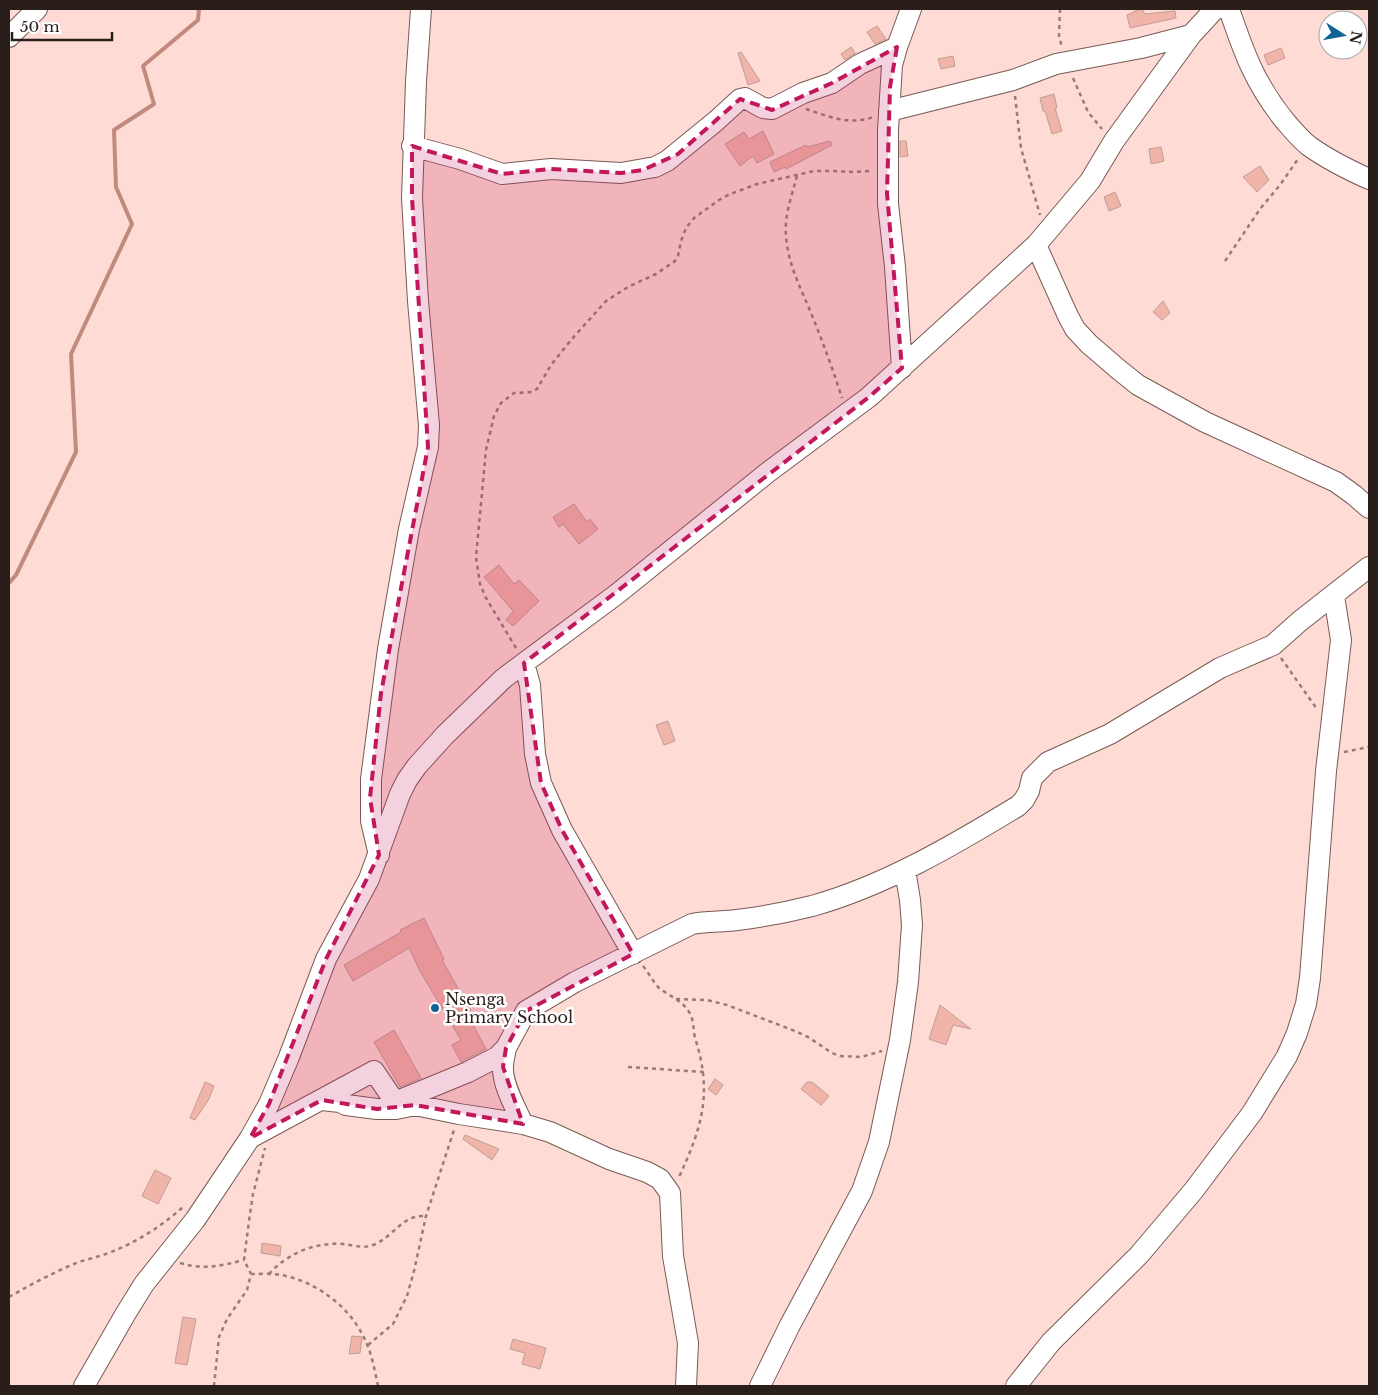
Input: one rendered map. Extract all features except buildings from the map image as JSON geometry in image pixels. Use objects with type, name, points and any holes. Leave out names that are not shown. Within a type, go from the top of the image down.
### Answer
[{"type":"street","points":[[9,37],[37,9]]},
{"type":"street","points":[[379,855],[371,821],[370,798],[376,741],[395,606],[409,529],[428,447],[429,425],[418,301],[412,198],[412,146],[421,9]]},
{"type":"street","points":[[902,368],[895,267],[888,220],[889,111],[891,74],[897,47],[911,9]]},
{"type":"street","points":[[84,1386],[144,1284],[195,1220],[250,1138],[269,1104],[326,959],[369,879],[400,794],[417,766],[444,735],[504,678],[617,594],[767,473],[869,397],[1041,240],[1090,181],[1114,141],[1191,35],[1215,9]]},
{"type":"street","points":[[1229,9],[1240,42],[1258,84],[1270,102],[1308,145],[1369,179]]},
{"type":"street","points":[[889,111],[1014,80],[1068,61],[1141,48],[1191,35]]},
{"type":"street","points":[[412,146],[460,159],[502,174],[551,169],[621,173],[643,170],[655,167],[678,154],[740,99],[745,98],[763,108],[772,109],[803,93],[832,83],[860,64],[897,47]]},
{"type":"street","points":[[1041,240],[1068,316],[1089,344],[1118,369],[1138,385],[1205,422],[1336,482],[1369,507]]},
{"type":"street","points":[[250,1138],[374,1071],[395,1102],[468,1072],[497,1057],[506,1048],[526,1011],[575,982],[692,924],[737,921],[810,906],[833,899],[905,870],[1018,806],[1030,791],[1032,778],[1048,762],[1110,734],[1220,668],[1273,644],[1369,568]]},
{"type":"street","points":[[1016,1386],[1051,1342],[1139,1255],[1194,1190],[1252,1113],[1287,1056],[1302,1018],[1310,978],[1326,771],[1341,640],[1334,596]]},
{"type":"street","points":[[524,663],[530,685],[535,754],[540,783],[562,830],[633,954]]},
{"type":"street","points":[[760,1386],[790,1325],[862,1191],[879,1142],[900,1040],[908,982],[912,924],[905,870]]},
{"type":"street","points":[[506,1048],[503,1073],[523,1124]]},
{"type":"street","points":[[322,1100],[377,1109],[396,1109],[415,1105],[523,1124],[550,1132],[609,1159],[647,1172],[660,1179],[670,1193],[673,1256],[689,1350],[686,1386]]},
{"type":"path","points":[[1060,9],[1059,36],[1076,88],[1093,120],[1114,141]]},
{"type":"path","points":[[1014,80],[1021,148],[1041,240]]},
{"type":"path","points":[[802,108],[833,118],[851,121],[869,119],[889,111]]},
{"type":"path","points":[[1225,261],[1256,213],[1280,185],[1308,145]]},
{"type":"path","points":[[524,663],[486,598],[477,571],[476,557],[486,450],[494,416],[498,408],[506,398],[514,393],[532,392],[537,389],[551,365],[606,301],[675,262],[686,228],[694,218],[728,194],[769,181],[824,170],[853,172],[889,168]]},
{"type":"path","points":[[798,176],[787,213],[786,236],[788,247],[798,287],[815,322],[847,413]]},
{"type":"path","points":[[1273,644],[1298,683],[1331,728]]},
{"type":"path","points":[[1328,753],[1369,747]]},
{"type":"path","points":[[633,954],[655,983],[676,999],[690,1013],[704,1072],[705,1097],[694,1144],[670,1193]]},
{"type":"path","points":[[676,999],[707,1000],[728,1005],[802,1034],[832,1054],[840,1056],[861,1057],[872,1055],[900,1040]]},
{"type":"path","points":[[628,1067],[704,1072]]},
{"type":"path","points":[[368,1345],[393,1324],[400,1312],[414,1271],[426,1216],[459,1114]]},
{"type":"path","points":[[214,1386],[219,1337],[232,1312],[247,1290],[251,1274],[244,1260],[253,1194],[271,1128]]},
{"type":"path","points":[[9,1297],[45,1277],[75,1264],[112,1252],[141,1237],[169,1219],[189,1201]]},
{"type":"path","points":[[269,1274],[282,1262],[307,1249],[331,1244],[365,1247],[374,1245],[410,1218],[420,1215],[426,1216]]},
{"type":"path","points":[[164,1258],[198,1268],[244,1260]]},
{"type":"path","points":[[251,1274],[285,1276],[304,1282],[336,1302],[355,1321],[368,1345],[378,1386]]},
{"type":"highlighted area","points":[[897,47],[890,87],[887,193],[902,368],[869,397],[524,663],[541,783],[562,830],[633,954],[526,1011],[506,1048],[503,1067],[523,1124],[415,1105],[377,1109],[322,1100],[250,1138],[269,1104],[326,959],[379,855],[370,798],[381,693],[428,447],[412,198],[412,146],[502,174],[551,169],[621,173],[643,170],[678,154],[740,99],[772,110],[832,83]]},
{"type":"waterway","points":[[9,583],[16,575],[76,452],[71,354],[132,224],[116,187],[114,130],[154,104],[143,66],[198,20],[199,9]]},
{"type":"place","name":"Nsenga Primary School","points":[[435,1008]]}]
